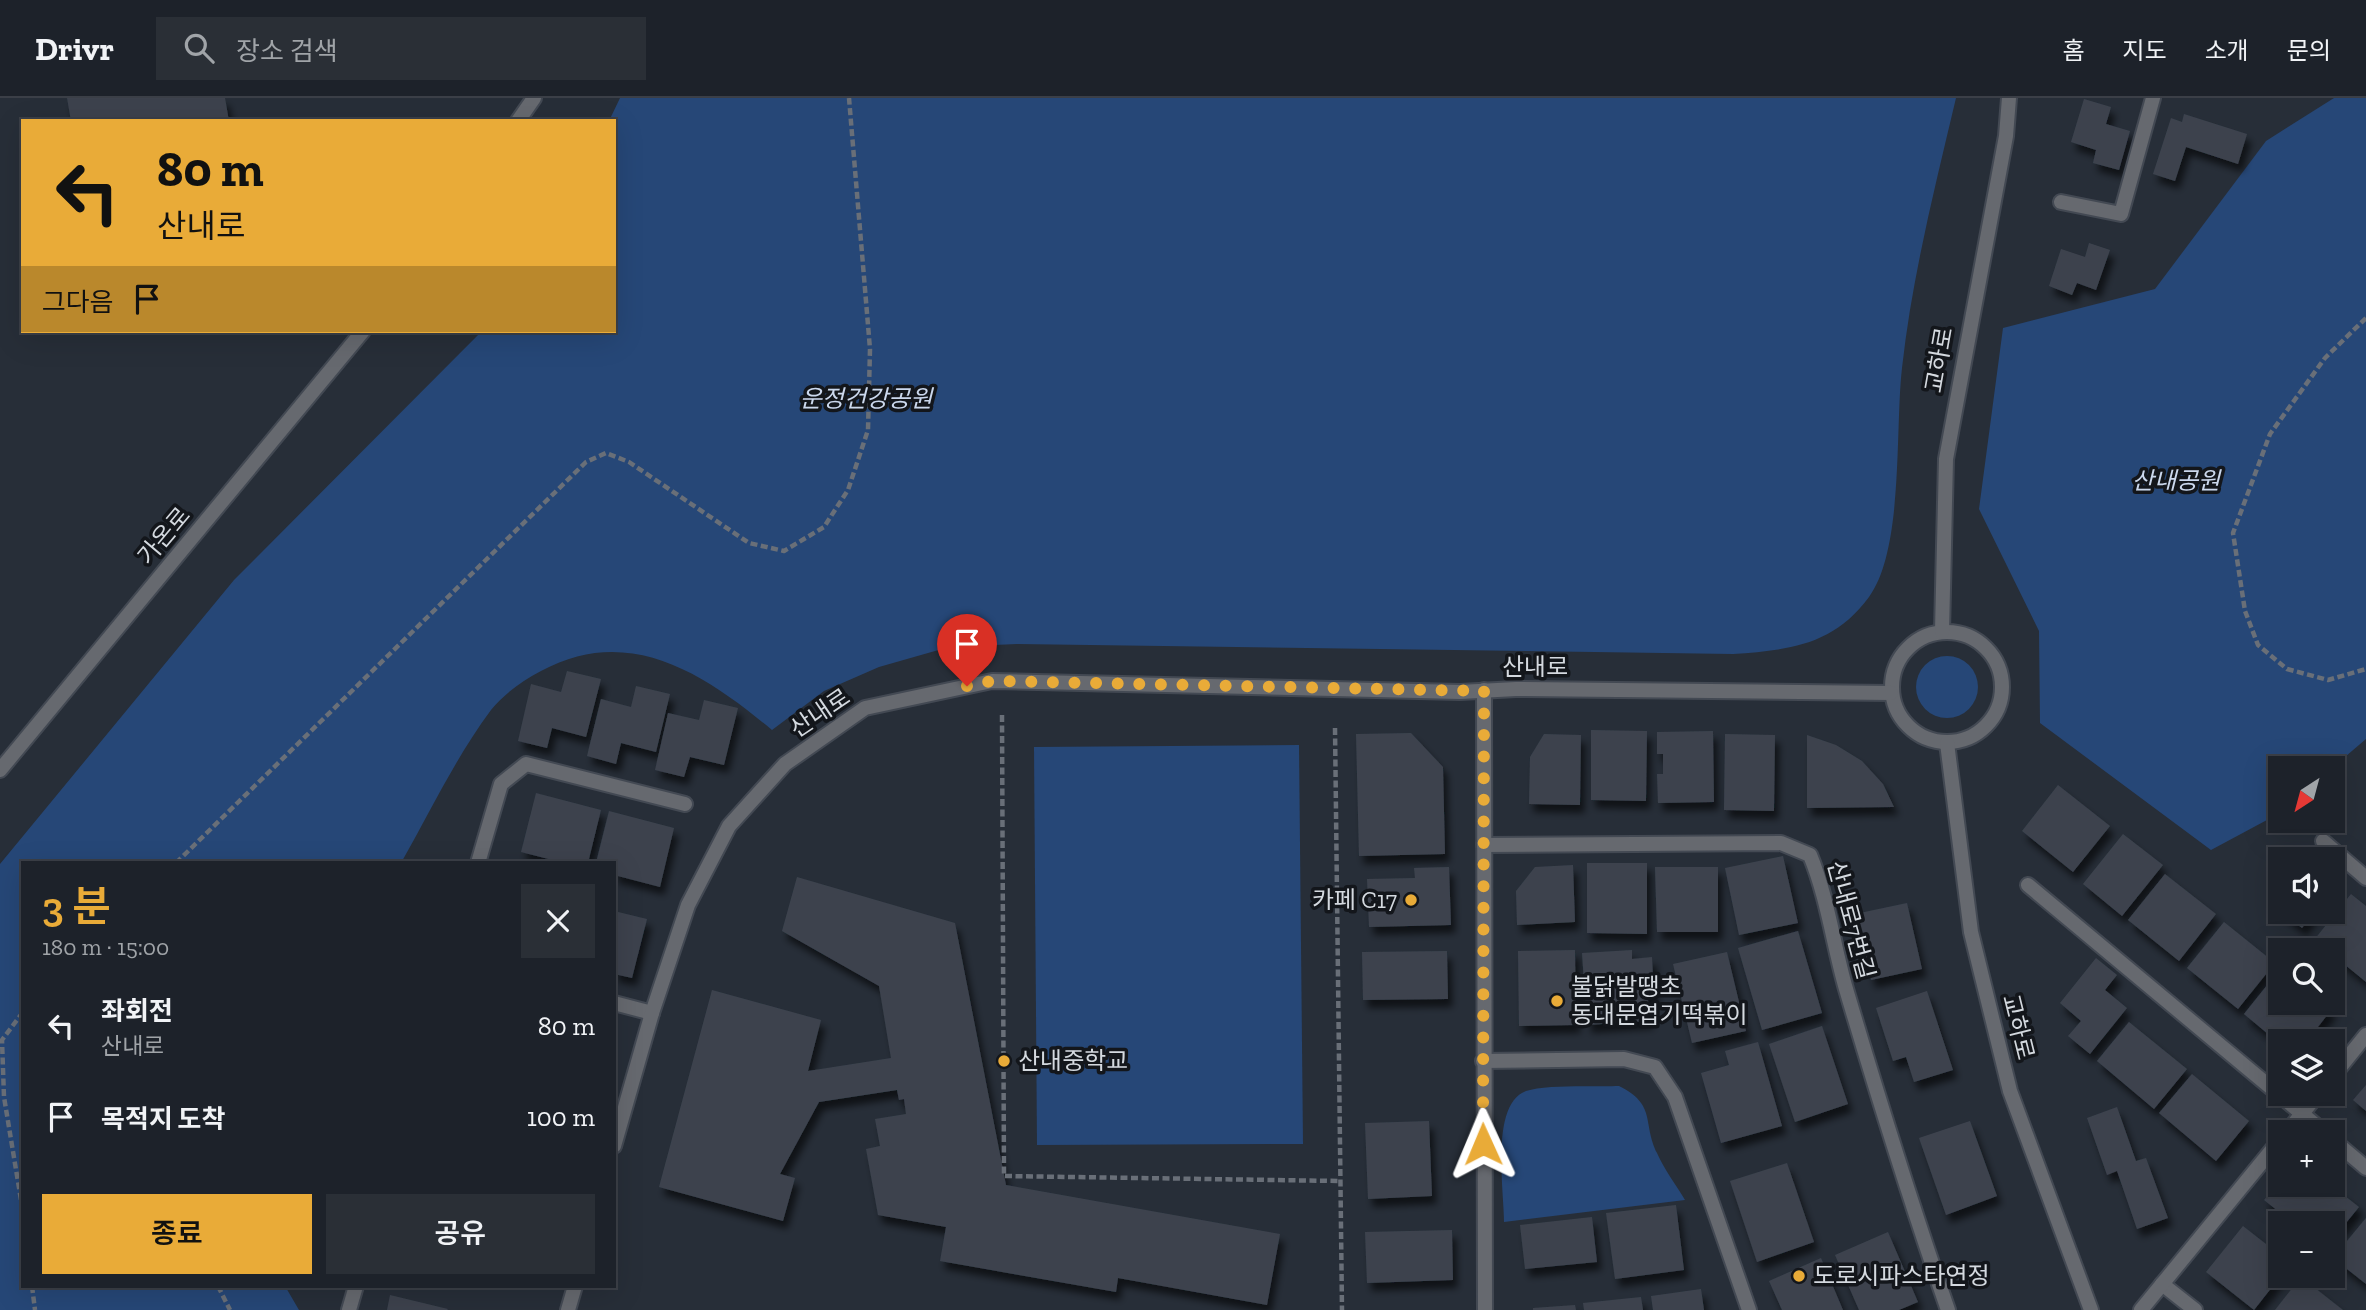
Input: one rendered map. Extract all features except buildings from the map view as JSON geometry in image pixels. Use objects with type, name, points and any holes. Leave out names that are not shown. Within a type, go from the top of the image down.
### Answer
[{"type":"street","points":[[519,119],[534,98]]},
{"type":"street","name":"교하로","points":[[1942,632],[1945,459],[2006,136],[2009,98]]},
{"type":"street","points":[[2061,202],[2121,214],[2153,98]]},
{"type":"street","name":"가온로","points":[[0,770],[361,333]]},
{"type":"street","points":[[1942,632],[1962,634],[1978,641],[1995,661],[2003,686],[1997,711],[1981,731],[1966,740],[1947,743],[1931,741],[1903,722],[1894,706],[1892,693],[1893,672],[1900,656],[1912,643],[1927,635],[1942,632]]},
{"type":"street","name":"산내로","points":[[616,1139],[652,1013],[688,905],[729,826],[785,764],[865,708],[992,681],[1484,691],[1892,693]]},
{"type":"street","points":[[1484,691],[1485,1310]]},
{"type":"street","name":"교하로","points":[[1947,743],[1971,932],[2010,1091],[2091,1310]]},
{"type":"street","points":[[479,861],[501,784],[526,764],[685,804]]},
{"type":"street","points":[[2323,841],[2366,878]]},
{"type":"street","name":"산내로7번길","points":[[1484,845],[1781,843],[1810,855],[1824,888],[1844,981],[1895,1154],[1948,1310]]},
{"type":"street","points":[[2028,885],[2309,1120]]},
{"type":"street","points":[[616,1004],[652,1013]]},
{"type":"street","points":[[2345,1061],[2366,1035]]},
{"type":"street","points":[[1483,1061],[1624,1059],[1655,1068],[1675,1097],[1749,1310]]},
{"type":"street","points":[[2297,1120],[2308,1106]]},
{"type":"street","points":[[2345,1150],[2366,1167]]},
{"type":"street","points":[[2141,1310],[2268,1155]]},
{"type":"street","points":[[2162,1284],[2195,1310]]},
{"type":"street","points":[[349,1310],[355,1288]]},
{"type":"street","points":[[568,1310],[574,1288]]},
{"type":"path","points":[[178,861],[586,462],[606,453],[629,462],[749,542],[784,551],[824,527],[848,490],[868,430],[870,349],[849,98]]},
{"type":"path","points":[[2366,318],[2325,358],[2270,434],[2233,533],[2245,611],[2258,645],[2287,669],[2328,680],[2366,669]]},
{"type":"path","points":[[1002,715],[1004,1176],[1341,1181]]},
{"type":"path","points":[[1335,728],[1342,1310]]},
{"type":"path","points":[[21,1015],[2,1040],[4,1097],[21,1200]]},
{"type":"path","points":[[32,1288],[35,1310]]},
{"type":"path","points":[[219,1288],[230,1310]]},
{"type":"green space","name":"운정건강공원","points":[[620,98],[1956,98],[1912,300],[1902,368],[1893,520],[1880,576],[1869,597],[1840,626],[1825,636],[1808,642],[1772,650],[1733,654],[1017,644],[949,647],[879,667],[824,691],[772,730],[720,690],[693,674],[635,654],[605,652],[573,657],[541,671],[514,688],[496,704],[455,766],[402,861],[21,861],[21,1288],[286,1288],[299,1310],[0,1310],[0,864],[234,580],[480,333],[616,333],[616,119],[610,119]]},
{"type":"green space","name":"산내공원","points":[[2334,98],[2366,98],[2366,739],[2345,757],[2268,756],[2268,819],[2211,850],[2040,723],[2039,631],[1979,509],[2003,328],[2155,289],[2266,141]]},
{"type":"green space","points":[[1947,656],[1969,665],[1978,687],[1969,709],[1947,718],[1925,709],[1916,687],[1925,665]]},
{"type":"green space","points":[[1299,745],[1303,1144],[1037,1145],[1034,747]]},
{"type":"green space","points":[[1619,1086],[1631,1093],[1644,1107],[1657,1153],[1685,1200],[1504,1222],[1501,1170],[1503,1130],[1507,1112],[1515,1099],[1526,1091],[1546,1087]]},
{"type":"place","name":"카페 C17","points":[[1411,900]]},
{"type":"place","name":"불닭발땡초 동대문엽기떡볶이","points":[[1557,1001]]},
{"type":"place","name":"산내중학교","points":[[1004,1061]]},
{"type":"place","name":"도로시파스타연정","points":[[1799,1276]]},
{"type":"route","points":[[967,686],[992,681],[1484,691],[1483,1144]]}]
